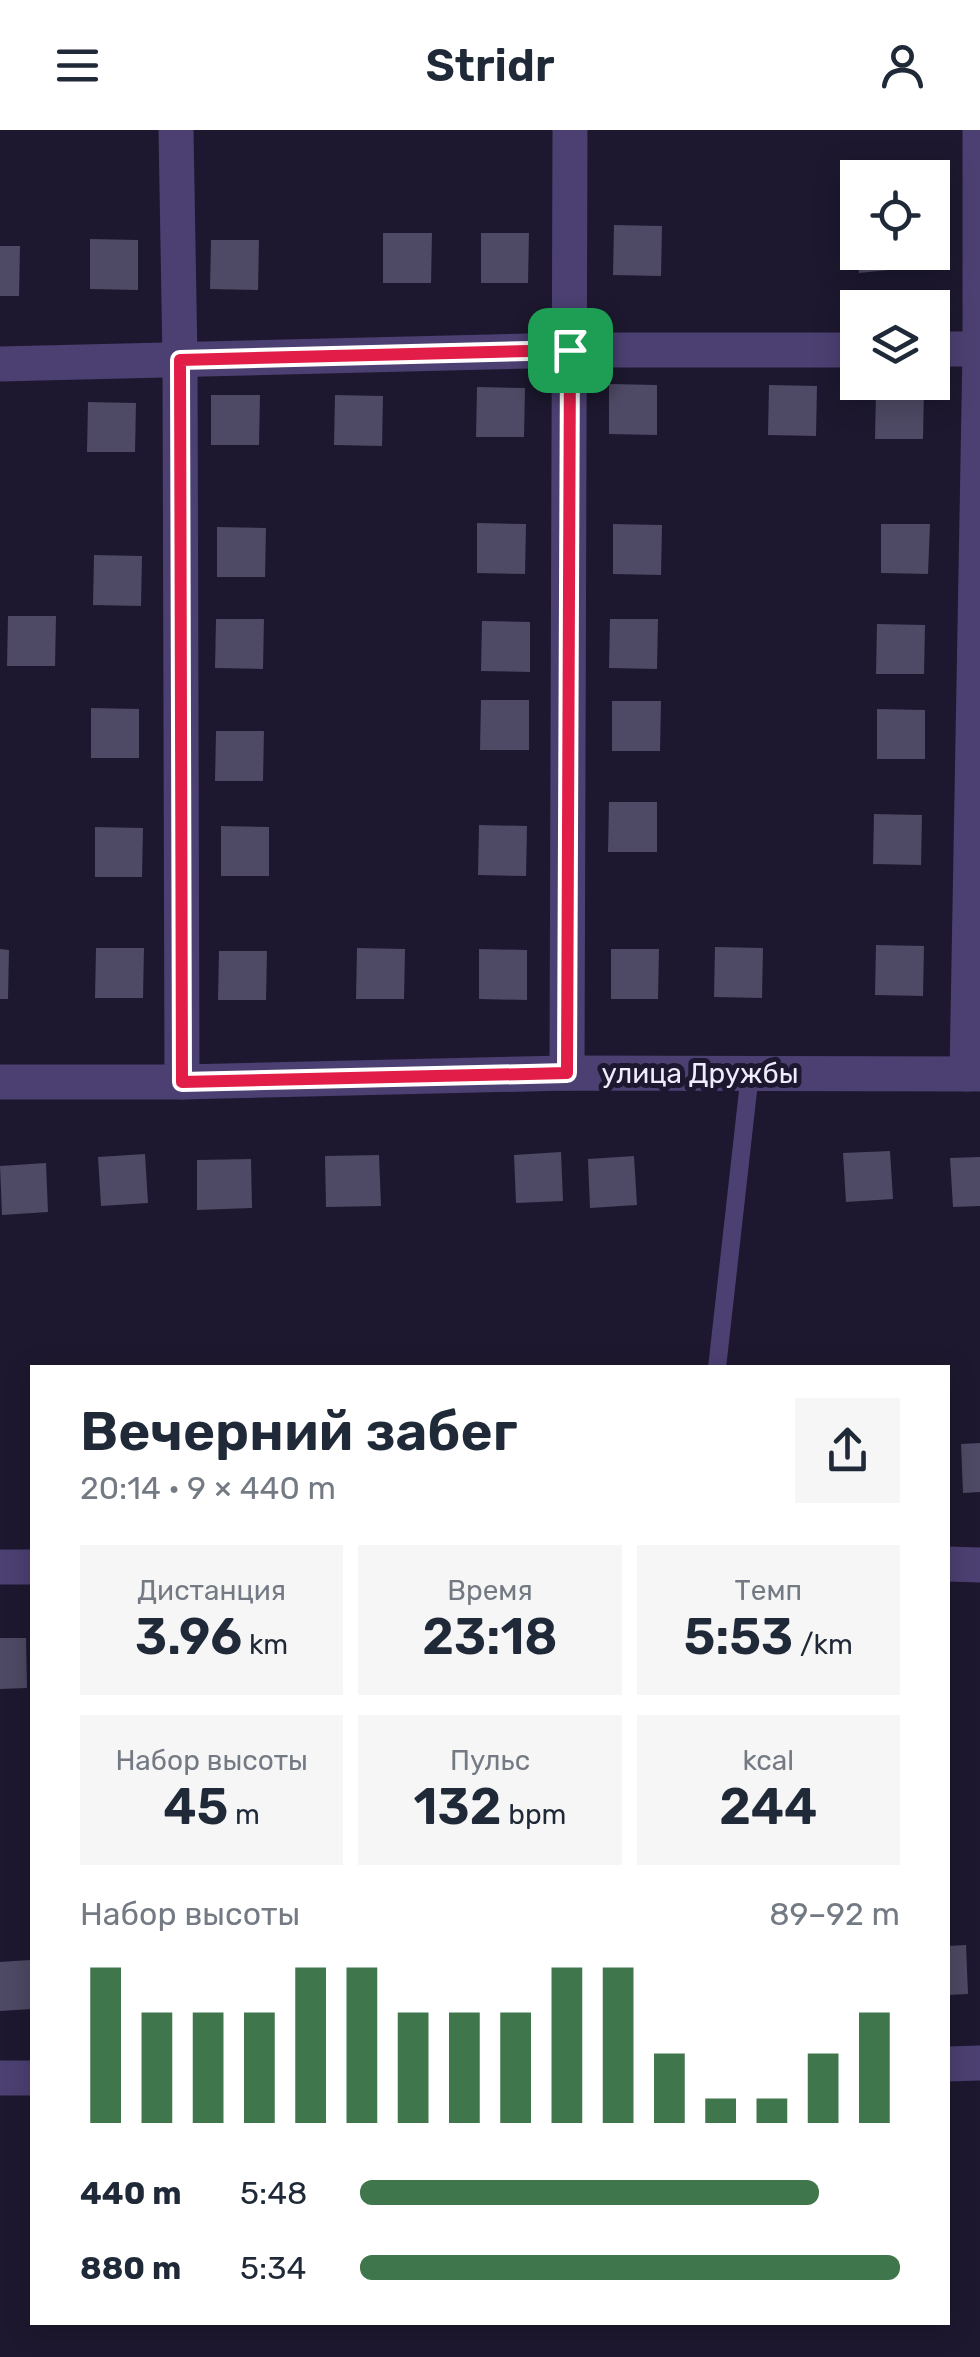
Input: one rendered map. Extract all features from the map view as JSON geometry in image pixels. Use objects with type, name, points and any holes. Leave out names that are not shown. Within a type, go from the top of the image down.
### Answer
[{"type":"street","points":[[176,130],[182,1082]]},
{"type":"street","points":[[567,1073],[570,130]]},
{"type":"street","points":[[973,1074],[980,130]]},
{"type":"street","points":[[950,349],[980,349]]},
{"type":"street","points":[[0,364],[570,350],[840,350]]},
{"type":"street","name":"улица Дружбы","points":[[0,1082],[567,1073],[973,1074]]},
{"type":"street","points":[[950,1564],[980,1565]]},
{"type":"street","points":[[0,1567],[30,1567]]},
{"type":"street","points":[[950,2064],[980,2063]]},
{"type":"street","points":[[0,2078],[30,2078]]},
{"type":"lane","points":[[717,1365],[750,1074]]},
{"type":"building","points":[[614,225],[662,226],[661,276],[613,275]]},
{"type":"building","points":[[383,233],[432,233],[431,283],[383,283]]},
{"type":"building","points":[[481,233],[529,233],[528,283],[481,283]]},
{"type":"building","points":[[90,239],[138,240],[138,290],[90,289]]},
{"type":"building","points":[[211,240],[259,240],[258,290],[210,289]]},
{"type":"building","points":[[0,246],[20,246],[19,296],[0,296]]},
{"type":"building","points":[[609,384],[657,385],[657,435],[609,434]]},
{"type":"building","points":[[769,385],[817,386],[816,436],[768,435]]},
{"type":"building","points":[[477,387],[525,388],[524,437],[476,437]]},
{"type":"building","points":[[211,395],[260,395],[259,445],[211,445]]},
{"type":"building","points":[[335,395],[383,396],[382,446],[334,445]]},
{"type":"building","points":[[876,400],[924,400],[923,439],[875,439]]},
{"type":"building","points":[[88,402],[136,403],[135,452],[87,452]]},
{"type":"building","points":[[477,523],[526,524],[525,574],[477,573]]},
{"type":"building","points":[[613,524],[662,525],[661,575],[613,574]]},
{"type":"building","points":[[881,524],[930,524],[928,574],[881,573]]},
{"type":"building","points":[[217,527],[266,528],[265,577],[217,577]]},
{"type":"building","points":[[94,555],[142,556],[141,606],[93,605]]},
{"type":"building","points":[[8,616],[56,616],[55,666],[7,666]]},
{"type":"building","points":[[216,619],[264,619],[263,669],[215,668]]},
{"type":"building","points":[[610,619],[658,619],[657,669],[609,668]]},
{"type":"building","points":[[482,621],[530,622],[530,672],[481,671]]},
{"type":"building","points":[[877,624],[925,625],[924,674],[876,674]]},
{"type":"building","points":[[481,700],[529,700],[529,750],[480,750]]},
{"type":"building","points":[[612,701],[661,701],[660,751],[612,751]]},
{"type":"building","points":[[91,708],[139,709],[139,758],[91,758]]},
{"type":"building","points":[[877,709],[925,710],[925,759],[877,759]]},
{"type":"building","points":[[216,731],[264,731],[263,781],[215,781]]},
{"type":"building","points":[[609,802],[657,802],[657,852],[608,852]]},
{"type":"building","points":[[874,814],[922,815],[921,865],[873,864]]},
{"type":"building","points":[[479,825],[527,826],[526,876],[478,875]]},
{"type":"building","points":[[221,826],[269,827],[269,876],[221,876]]},
{"type":"building","points":[[95,827],[143,828],[142,877],[95,877]]},
{"type":"building","points":[[876,945],[924,946],[923,996],[875,995]]},
{"type":"building","points":[[715,947],[763,948],[762,998],[714,997]]},
{"type":"building","points":[[96,948],[144,948],[143,998],[95,998]]},
{"type":"building","points":[[357,948],[405,949],[404,999],[356,999]]},
{"type":"building","points":[[0,949],[9,950],[8,999],[0,999]]},
{"type":"building","points":[[479,949],[527,950],[527,1000],[479,999]]},
{"type":"building","points":[[611,949],[659,949],[658,999],[611,999]]},
{"type":"building","points":[[219,951],[267,951],[266,1000],[218,1000]]},
{"type":"building","points":[[890,1151],[893,1199],[846,1202],[843,1153]]},
{"type":"building","points":[[561,1152],[563,1201],[516,1203],[514,1155]]},
{"type":"building","points":[[145,1154],[148,1203],[101,1206],[98,1157]]},
{"type":"building","points":[[379,1155],[381,1206],[326,1207],[325,1156]]},
{"type":"building","points":[[634,1156],[637,1205],[590,1208],[588,1159]]},
{"type":"building","points":[[980,1157],[980,1206],[953,1207],[950,1158]]},
{"type":"building","points":[[251,1159],[252,1208],[197,1210],[197,1160]]},
{"type":"building","points":[[46,1163],[48,1212],[2,1215],[0,1166]]},
{"type":"building","points":[[980,1443],[980,1492],[963,1493],[961,1444]]},
{"type":"building","points":[[0,1638],[26,1638],[27,1688],[0,1689]]},
{"type":"building","points":[[966,1945],[968,1994],[950,1995],[950,1946]]},
{"type":"building","points":[[30,1960],[30,2009],[0,2011],[0,1962]]},
{"type":"route","points":[[570,350],[567,1073],[182,1082],[180,360],[570,350]]}]
